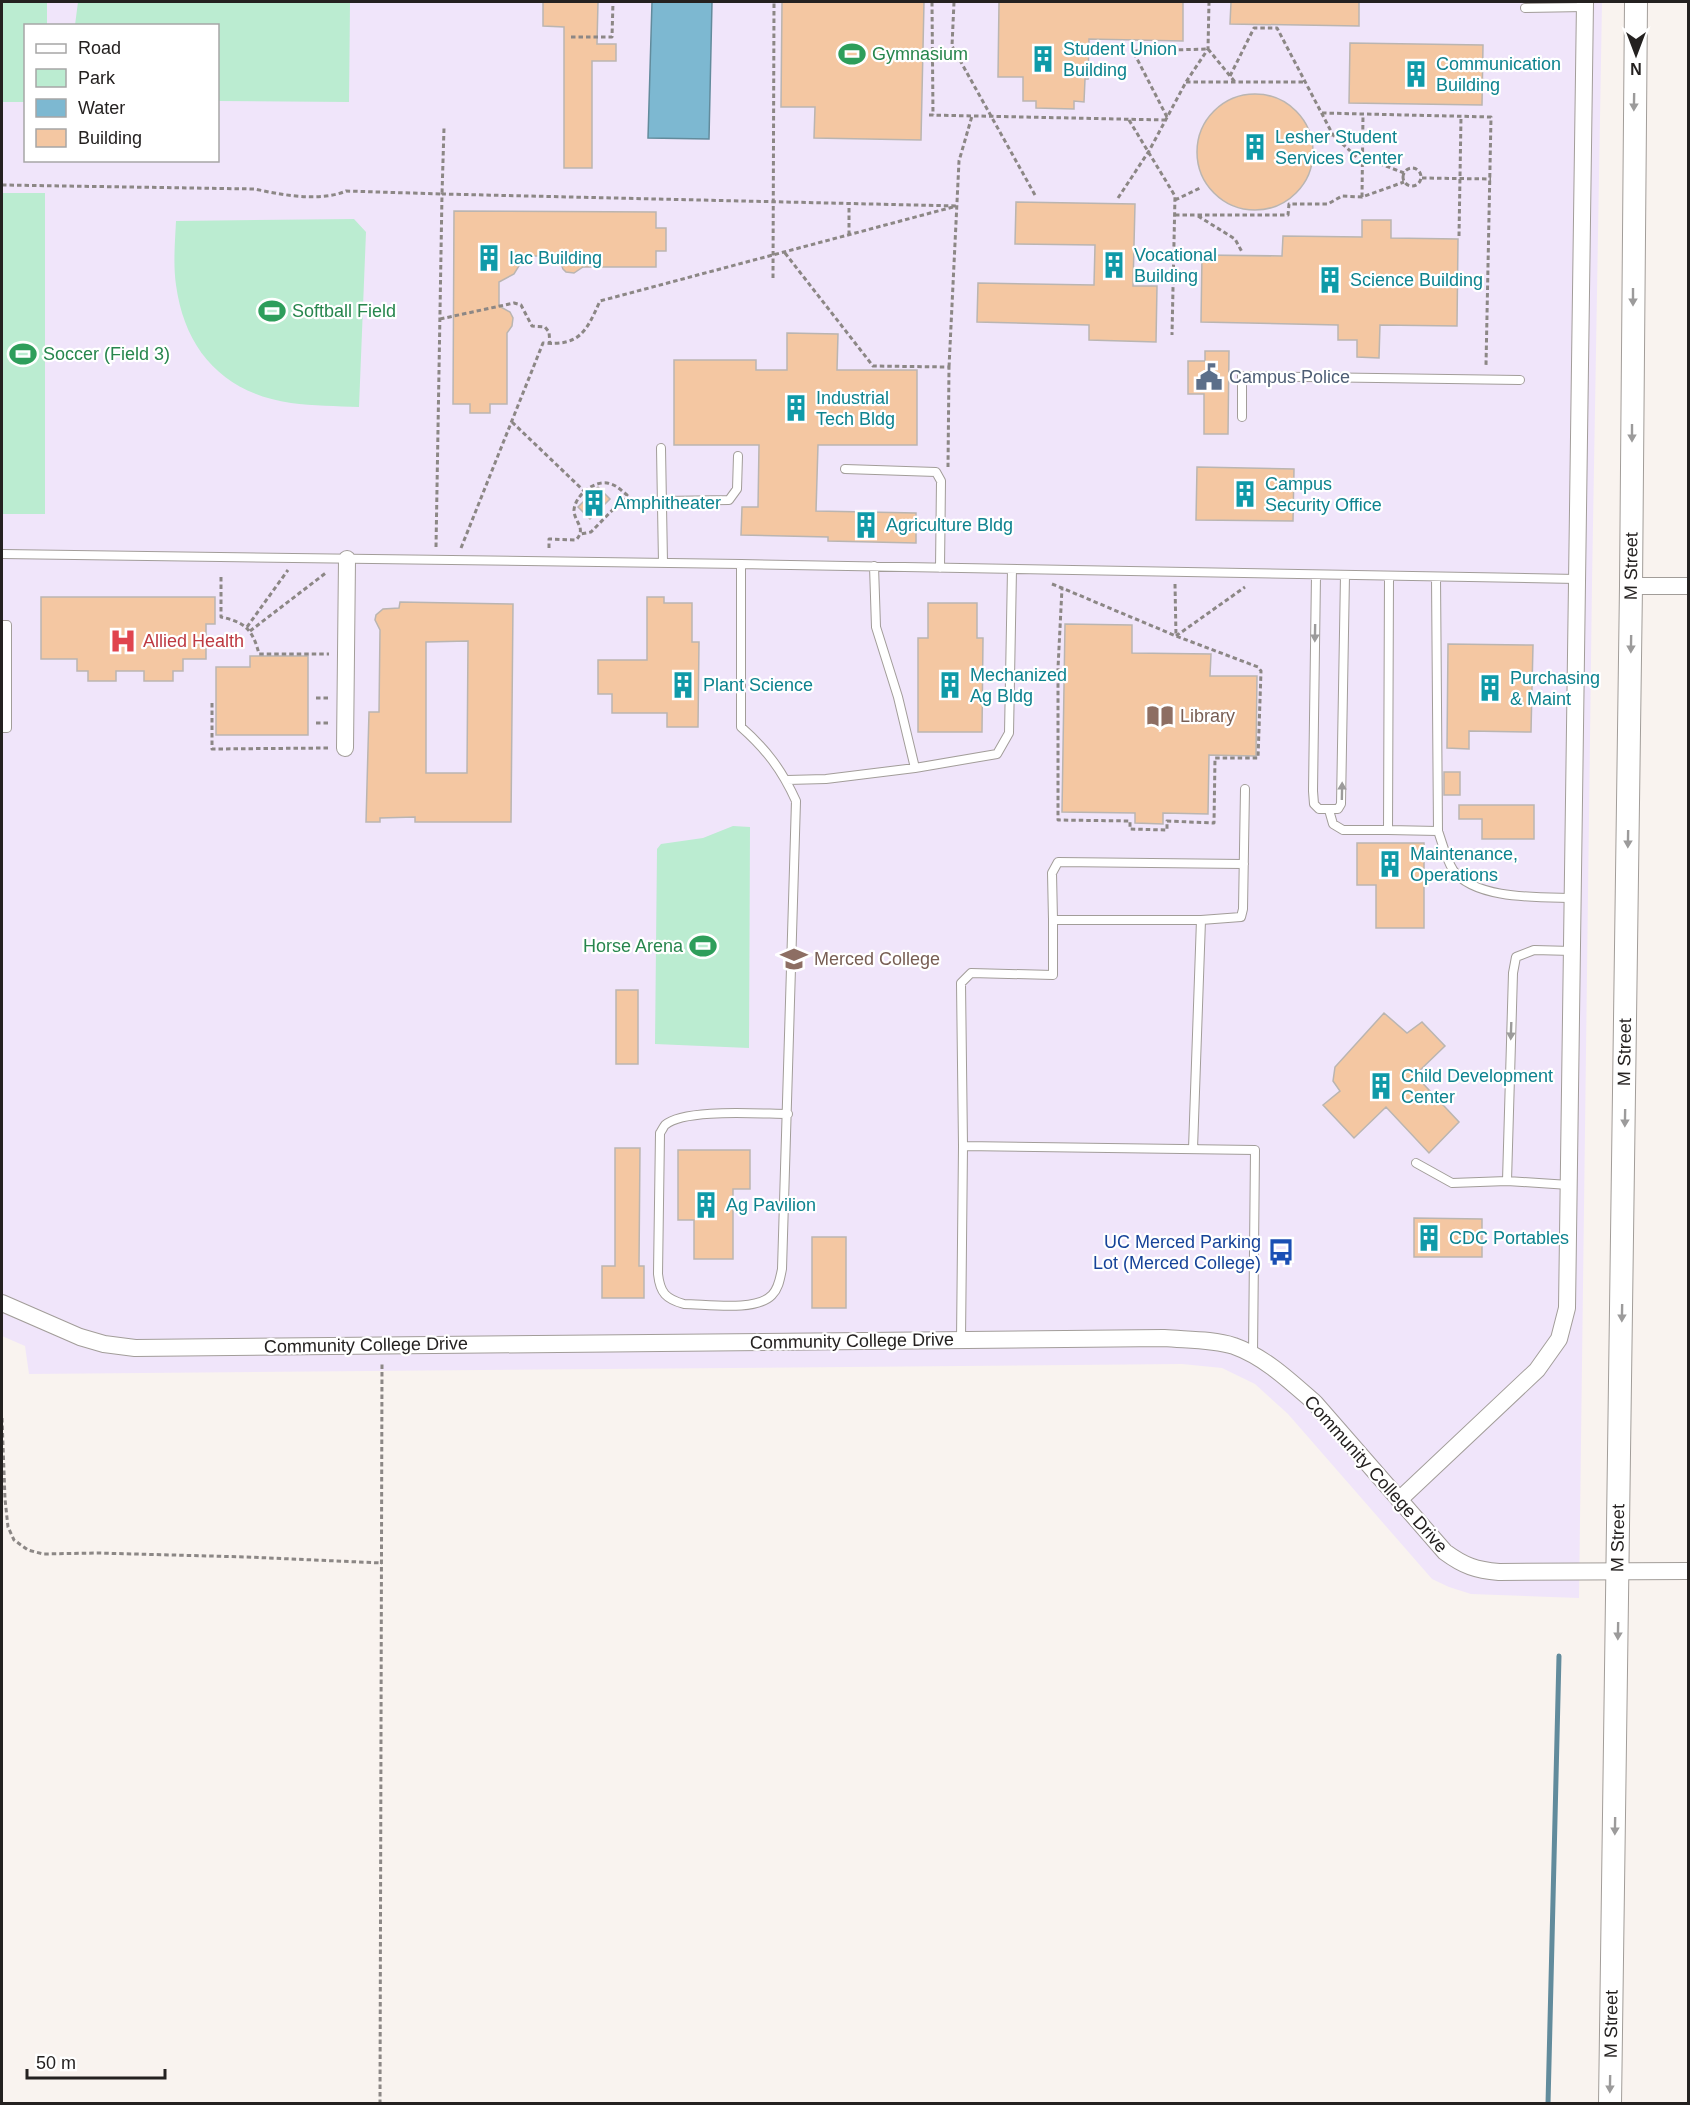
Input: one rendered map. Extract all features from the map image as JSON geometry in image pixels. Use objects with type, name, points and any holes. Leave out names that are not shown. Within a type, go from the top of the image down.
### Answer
[{"type":"street","name":"M Street","points":[[1610,2103],[1619,1572],[1636,2]]},
{"type":"street","points":[[1399,1500],[1537,1370],[1559,1339],[1567,1308],[1585,4]]},
{"type":"street","points":[[345,559],[345,748]]},
{"type":"street","points":[[1631,586],[1689,586]]},
{"type":"street","name":"Community College Drive","points":[[2,1303],[80,1337],[104,1344],[135,1347],[1164,1338],[1215,1342],[1234,1346],[1253,1354],[1315,1403],[1445,1552],[1460,1563],[1477,1570],[1499,1572],[1689,1571]]},
{"type":"lane","points":[[1526,8],[1585,4]]},
{"type":"lane","points":[[1242,417],[1242,376],[1520,380]]},
{"type":"lane","points":[[661,448],[663,563]]},
{"type":"lane","points":[[662,501],[729,500],[737,489],[738,456]]},
{"type":"lane","points":[[845,469],[936,472],[941,480],[940,568]]},
{"type":"lane","points":[[2,554],[874,566],[1576,579]]},
{"type":"lane","points":[[741,564],[741,727],[763,747],[787,780],[796,801],[788,1114],[782,1269],[779,1285],[772,1295],[748,1305],[684,1304],[674,1301],[661,1290],[658,1274],[660,1133],[671,1121],[699,1114],[788,1114]]},
{"type":"lane","points":[[874,566],[876,627],[898,697],[915,768]]},
{"type":"lane","points":[[787,780],[826,779],[915,768],[997,753],[1009,733],[1015,569]]},
{"type":"lane","points":[[1316,575],[1314,804],[1319,809],[1329,810],[1338,809],[1341,804],[1345,575]]},
{"type":"lane","points":[[1388,830],[1389,576]]},
{"type":"lane","points":[[1436,577],[1438,831],[1454,870],[1471,884],[1506,896],[1573,898]]},
{"type":"lane","points":[[2,625],[7,625],[4,677],[7,728],[2,728]]},
{"type":"lane","points":[[1053,920],[1201,920],[1241,917],[1245,789]]},
{"type":"lane","points":[[1329,810],[1333,824],[1343,830],[1438,831]]},
{"type":"lane","points":[[961,1340],[963,1146],[961,983],[971,973],[1053,975],[1052,873],[1058,862],[1244,864]]},
{"type":"lane","points":[[1193,1149],[1201,920]]},
{"type":"lane","points":[[1507,1181],[1513,973],[1516,957],[1534,950],[1572,951]]},
{"type":"lane","points":[[963,1146],[1255,1150],[1253,1354]]},
{"type":"lane","points":[[1416,1163],[1452,1183],[1507,1181],[1569,1185]]},
{"type":"path","points":[[571,37],[612,37],[613,2]]},
{"type":"path","points":[[773,278],[774,2]]},
{"type":"path","points":[[932,2],[931,115],[1166,119]]},
{"type":"path","points":[[954,2],[952,46],[1035,195]]},
{"type":"path","points":[[1118,198],[1149,151],[1186,82],[1208,50],[1209,2]]},
{"type":"path","points":[[1230,76],[1254,28],[1277,28],[1333,135],[1362,162]]},
{"type":"path","points":[[1208,50],[1235,82]]},
{"type":"path","points":[[1166,119],[1133,51],[1208,50]]},
{"type":"path","points":[[1186,82],[1304,82]]},
{"type":"path","points":[[1322,113],[1491,117],[1486,365]]},
{"type":"path","points":[[1362,196],[1363,115]]},
{"type":"path","points":[[948,470],[949,367],[959,161],[972,116]]},
{"type":"path","points":[[1459,236],[1461,117]]},
{"type":"path","points":[[1129,120],[1175,196],[1172,335]]},
{"type":"path","points":[[436,560],[444,128]]},
{"type":"path","points":[[1314,134],[1333,135]]},
{"type":"path","points":[[1365,158],[1404,173]]},
{"type":"path","points":[[1404,182],[1404,173],[1408,168],[1420,171],[1422,178]]},
{"type":"path","points":[[1404,182],[1409,186],[1415,186],[1422,178],[1491,179]]},
{"type":"path","points":[[1175,215],[1288,215],[1289,204],[1328,204],[1342,196],[1362,196],[1404,182]]},
{"type":"path","points":[[2,185],[255,189],[283,196],[336,195],[345,191],[957,206]]},
{"type":"path","points":[[1175,200],[1200,188]]},
{"type":"path","points":[[849,202],[849,235]]},
{"type":"path","points":[[456,561],[543,343],[558,344],[575,340],[588,327],[600,301],[957,206]]},
{"type":"path","points":[[1196,215],[1235,239],[1242,252]]},
{"type":"path","points":[[785,253],[873,366],[949,367]]},
{"type":"path","points":[[440,319],[514,303],[520,305],[532,326],[545,327],[549,332],[550,344]]},
{"type":"path","points":[[512,422],[584,492]]},
{"type":"path","points":[[549,562],[549,539],[576,540],[581,534],[582,530],[574,513],[576,502],[584,492],[604,482],[614,485],[627,495],[591,532],[581,534]]},
{"type":"path","points":[[249,629],[296,558]]},
{"type":"path","points":[[249,629],[345,559]]},
{"type":"path","points":[[1015,569],[1062,588],[1176,636],[1258,667],[1261,671],[1258,758],[1215,758],[1214,823],[1167,821],[1167,830],[1130,829],[1130,821],[1058,820],[1058,668],[1062,588]]},
{"type":"path","points":[[1175,573],[1176,636]]},
{"type":"path","points":[[1176,636],[1262,574]]},
{"type":"path","points":[[221,577],[220,618],[230,619],[249,629],[259,654],[346,654]]},
{"type":"path","points":[[212,703],[212,749],[345,748]]},
{"type":"path","points":[[380,2103],[381,1345]]},
{"type":"path","points":[[2,1418],[4,1499],[8,1527],[14,1540],[28,1550],[43,1554],[97,1553],[382,1563]]},
{"type":"shaded area","name":"Merced College","points":[[2,2],[1602,2],[1579,1598],[1471,1594],[1432,1579],[1288,1414],[1255,1384],[1222,1368],[1182,1364],[29,1374],[25,1346],[2,1336]]},
{"type":"green space","points":[[2,2],[47,2],[47,24],[24,24],[24,102],[2,102]]},
{"type":"green space","points":[[78,2],[350,2],[349,102],[219,101],[219,24],[75,24]]},
{"type":"green space","name":"Soccer (Field 3)","points":[[2,193],[45,193],[45,514],[2,514]]},
{"type":"green space","name":"Softball Field","points":[[354,219],[366,232],[359,407],[299,404],[267,398],[246,390],[228,379],[212,365],[188,330],[181,309],[176,285],[174,253],[176,221]]},
{"type":"green space","name":"Horse Arena","points":[[733,826],[750,827],[749,1048],[655,1044],[657,849],[661,844],[703,838]]},
{"type":"water","points":[[652,2],[712,2],[709,139],[648,138]]},
{"type":"building","points":[[543,2],[598,2],[597,44],[616,44],[616,61],[592,61],[592,168],[564,168],[564,27],[543,26]]},
{"type":"building","name":"Gymnasium","points":[[782,2],[924,2],[921,140],[814,138],[815,107],[781,107]]},
{"type":"building","name":"Student Union Building","points":[[999,2],[1183,2],[1183,41],[1089,39],[1088,79],[1085,79],[1084,102],[1074,101],[1074,109],[1036,108],[1036,101],[1023,101],[1023,77],[998,77]]},
{"type":"building","points":[[1231,2],[1359,2],[1359,26],[1230,24]]},
{"type":"building","name":"Communication Building","points":[[1350,43],[1483,45],[1482,105],[1349,103]]},
{"type":"building","name":"Lesher Student Services Center","points":[[1255,94],[1277,99],[1296,111],[1308,130],[1313,152],[1308,174],[1296,193],[1277,205],[1255,210],[1233,205],[1214,193],[1202,174],[1197,152],[1202,130],[1214,111],[1233,99]]},
{"type":"building","name":"Vocational Building","points":[[1016,202],[1135,204],[1133,286],[1157,286],[1156,342],[1089,340],[1089,325],[977,322],[978,283],[1094,285],[1095,245],[1015,244]]},
{"type":"building","points":[[454,211],[656,212],[656,228],[666,228],[666,251],[656,251],[656,267],[583,267],[574,273],[563,269],[558,256],[525,256],[514,274],[499,282],[499,306],[510,312],[513,318],[512,326],[507,333],[507,404],[490,404],[490,413],[470,413],[470,404],[453,404]]},
{"type":"building","name":"Science Building","points":[[1362,220],[1391,220],[1391,238],[1458,239],[1457,326],[1380,325],[1379,358],[1357,357],[1357,340],[1338,340],[1338,325],[1201,322],[1202,255],[1282,256],[1283,236],[1362,237]]},
{"type":"building","name":"Industrial Tech Bldg","points":[[787,333],[838,334],[837,370],[917,370],[917,445],[818,445],[816,511],[916,513],[916,543],[828,541],[828,537],[741,535],[742,507],[758,507],[759,445],[674,445],[674,360],[756,360],[756,370],[787,370]]},
{"type":"building","name":"Campus Police","points":[[1205,351],[1229,351],[1228,434],[1204,434],[1204,394],[1188,394],[1188,361],[1205,361]]},
{"type":"building","name":"Campus Security Office","points":[[1197,467],[1294,469],[1293,521],[1196,520]]},
{"type":"building","name":"Amphitheater","points":[[598,487],[610,499],[590,519],[578,507]]},
{"type":"building","name":"Allied Health","points":[[41,597],[215,597],[215,624],[206,624],[206,659],[183,659],[183,671],[173,671],[173,681],[144,681],[144,671],[116,671],[116,681],[88,681],[88,671],[77,671],[77,659],[41,659]]},
{"type":"building","points":[[647,597],[664,597],[664,603],[692,603],[692,642],[699,642],[698,727],[667,727],[667,713],[612,713],[612,694],[598,694],[598,660],[647,660]]},
{"type":"building","points":[[400,602],[513,604],[511,822],[415,822],[415,817],[380,818],[380,822],[366,822],[369,712],[379,712],[380,630],[375,620],[376,615],[383,609],[399,608]],"holes":[[[468,641],[467,773],[426,773],[426,642]]]},
{"type":"building","name":"Mechanized Ag Bldg","points":[[928,603],[977,603],[977,638],[983,638],[982,732],[918,732],[918,638],[928,638]]},
{"type":"building","name":"Library","points":[[1065,624],[1132,625],[1132,653],[1211,654],[1210,676],[1257,676],[1256,756],[1209,755],[1208,814],[1163,813],[1163,824],[1135,823],[1135,813],[1062,812]]},
{"type":"building","name":"Purchasing & Maint","points":[[1448,644],[1533,645],[1531,732],[1469,731],[1469,749],[1447,748]]},
{"type":"building","name":"Allied Health","points":[[250,656],[308,656],[308,735],[216,735],[216,667],[250,667]]},
{"type":"building","name":"Maintenance, Operations","points":[[1444,772],[1460,772],[1460,795],[1444,795]]},
{"type":"building","name":"Maintenance, Operations","points":[[1459,805],[1534,805],[1534,839],[1482,839],[1482,819],[1459,819]]},
{"type":"building","points":[[1357,843],[1424,843],[1424,928],[1376,928],[1376,885],[1357,885]]},
{"type":"building","points":[[616,990],[638,990],[638,1064],[616,1064]]},
{"type":"building","name":"Child Development Center","points":[[1384,1013],[1407,1033],[1422,1022],[1445,1046],[1415,1075],[1459,1122],[1429,1153],[1386,1107],[1354,1138],[1323,1105],[1340,1091],[1333,1081],[1335,1067]]},
{"type":"building","points":[[615,1148],[640,1148],[639,1266],[644,1266],[644,1298],[602,1298],[602,1266],[615,1266]]},
{"type":"building","name":"Ag Pavilion","points":[[678,1150],[750,1150],[750,1189],[733,1189],[733,1259],[694,1259],[694,1220],[678,1220]]},
{"type":"building","points":[[1414,1218],[1482,1219],[1482,1257],[1414,1257]]},
{"type":"building","points":[[812,1237],[846,1237],[846,1308],[812,1308]]},
{"type":"waterway","points":[[1548,2104],[1559,1656]]},
{"type":"place","name":"Gymnasium","points":[[852,54]]},
{"type":"place","name":"Student Union Building","points":[[1043,59]]},
{"type":"place","name":"Communication Building","points":[[1416,74]]},
{"type":"place","name":"Lesher Student Services Center","points":[[1255,147]]},
{"type":"place","name":"Iac Building","points":[[489,258]]},
{"type":"place","name":"Vocational Building","points":[[1114,265]]},
{"type":"place","name":"Science Building","points":[[1330,280]]},
{"type":"place","name":"Softball Field","points":[[272,311]]},
{"type":"place","name":"Soccer (Field 3)","points":[[23,354]]},
{"type":"place","name":"Campus Police","points":[[1209,377]]},
{"type":"place","name":"Industrial Tech Bldg","points":[[796,408]]},
{"type":"place","name":"Campus Security Office","points":[[1245,494]]},
{"type":"place","name":"Amphitheater","points":[[594,503]]},
{"type":"place","name":"Agriculture Bldg","points":[[866,525]]},
{"type":"place","name":"Allied Health","points":[[123,641]]},
{"type":"place","name":"Plant Science","points":[[683,685]]},
{"type":"place","name":"Mechanized Ag Bldg","points":[[950,685]]},
{"type":"place","name":"Purchasing & Maint","points":[[1490,688]]},
{"type":"place","name":"Library","points":[[1160,716]]},
{"type":"place","name":"Maintenance, Operations","points":[[1390,864]]},
{"type":"place","name":"Horse Arena","points":[[703,946]]},
{"type":"place","name":"Merced College","points":[[794,959]]},
{"type":"place","name":"Child Development Center","points":[[1381,1086]]},
{"type":"place","name":"Ag Pavilion","points":[[706,1205]]},
{"type":"place","name":"CDC Portables","points":[[1429,1238]]},
{"type":"place","name":"UC Merced Parking Lot (Merced College)","points":[[1281,1252]]}]
